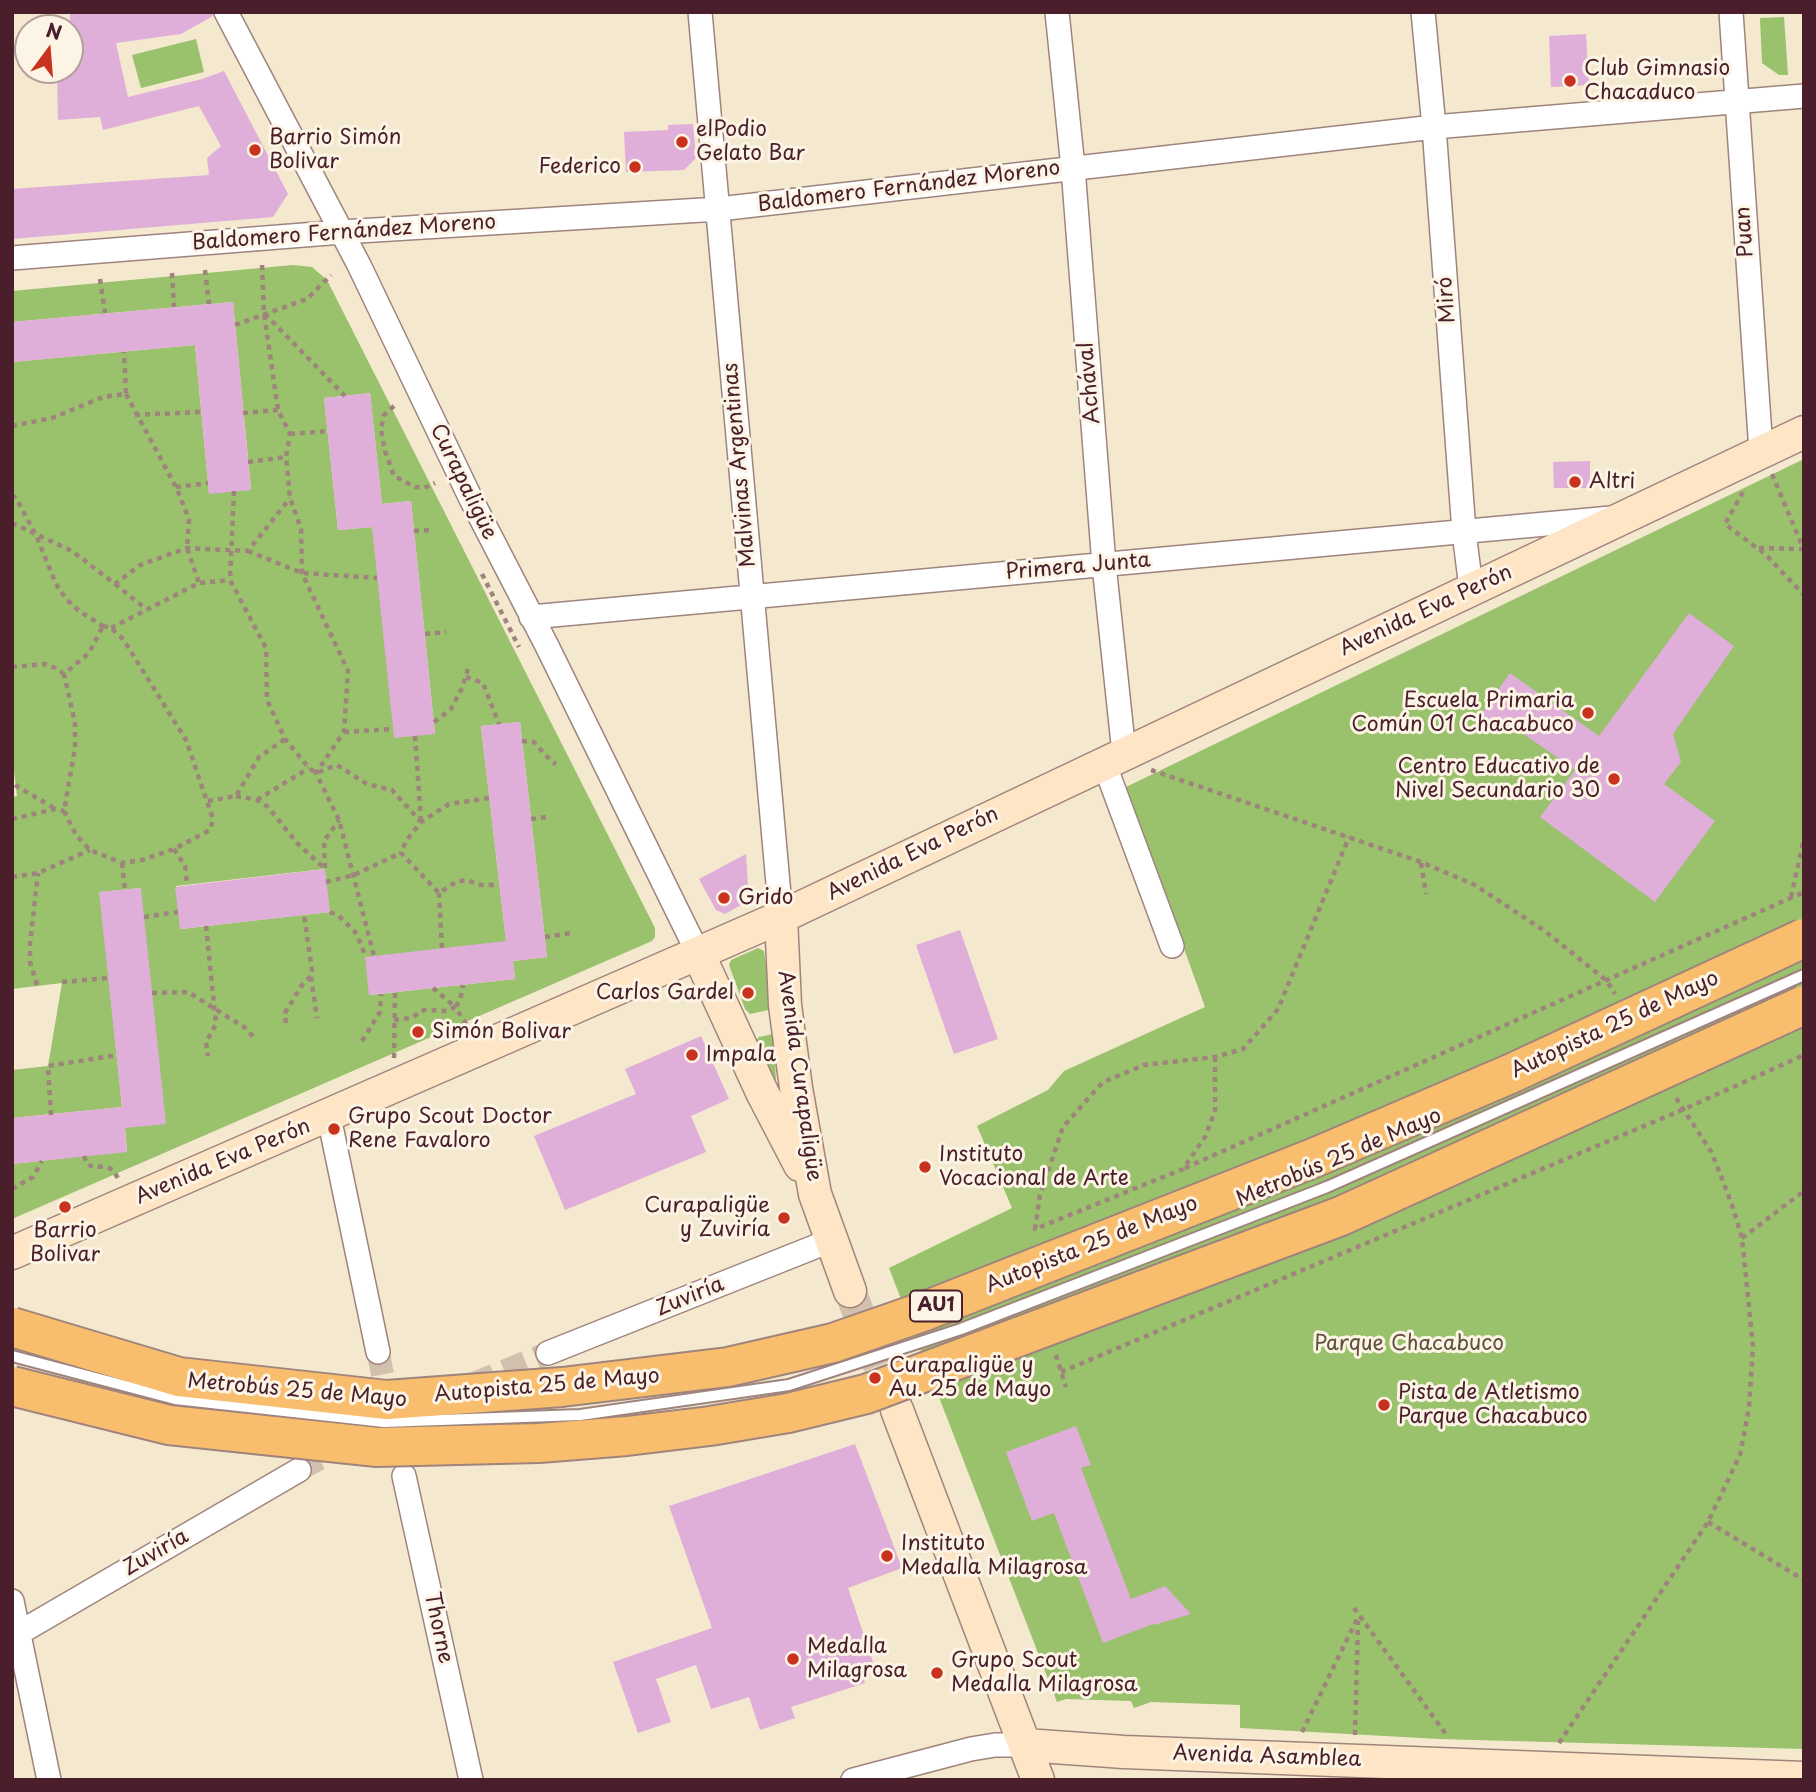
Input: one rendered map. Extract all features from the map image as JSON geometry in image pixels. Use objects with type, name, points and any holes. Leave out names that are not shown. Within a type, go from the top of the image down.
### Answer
[{"type":"highway","name":"Autopista 25 de Mayo","points":[[12,1327],[179,1377],[387,1400],[562,1387],[728,1367],[832,1343],[912,1316],[1316,1157],[1510,1074],[1804,937]]},
{"type":"highway","points":[[12,1386],[169,1425],[377,1447],[540,1443],[614,1437],[710,1426],[788,1413],[879,1389],[1341,1216],[1804,1005]]},
{"type":"main road","name":"Avenida Eva Perón","points":[[12,1253],[329,1117],[781,917],[1804,432]]},
{"type":"main road","name":"Avenida Curapaligüe","points":[[781,917],[785,1005],[796,1088],[815,1194]]},
{"type":"main road","name":"Avenida Curapaligüe","points":[[698,953],[762,1092],[815,1194],[850,1292]]},
{"type":"main road","points":[[730,1020],[744,1028],[761,1028],[775,1020],[785,1005]]},
{"type":"main road","points":[[897,1410],[1038,1780]]},
{"type":"main road","name":"Avenida Asamblea","points":[[1025,1745],[1557,1769],[1590,1775],[1804,1778]]},
{"type":"street","name":"Curapaligüe","points":[[226,12],[342,232],[470,497],[698,953]]},
{"type":"street","name":"Malvinas Argentinas","points":[[700,12],[781,917]]},
{"type":"street","name":"Achával","points":[[1057,12],[1073,168],[1104,565],[1114,758],[1172,946]]},
{"type":"street","name":"Miró","points":[[1423,12],[1464,532],[1471,589]]},
{"type":"street","name":"Puan","points":[[1731,12],[1761,451]]},
{"type":"street","name":"Baldomero Fernández Moreno","points":[[12,258],[342,232],[719,209],[1434,127],[1804,96]]},
{"type":"street","name":"Primera Junta","points":[[531,617],[1624,516]]},
{"type":"street","points":[[329,1117],[378,1352]]},
{"type":"street","name":"Zuviría","points":[[548,1353],[832,1240]]},
{"type":"street","name":"Zuviría","points":[[15,1635],[299,1470]]},
{"type":"street","name":"Thorne","points":[[404,1475],[471,1780]]},
{"type":"street","points":[[12,1601],[15,1635],[49,1780]]},
{"type":"street","points":[[853,1780],[971,1749],[995,1745],[1025,1745]]},
{"type":"lane","name":"Metrobús 25 de Mayo","points":[[12,1356],[174,1399],[384,1422],[580,1415],[789,1385],[961,1329],[1327,1187],[1804,975]]},
{"type":"path","points":[[262,265],[264,313],[278,410],[290,434],[286,457],[290,498],[301,529],[302,573],[348,671],[344,732],[316,773]]},
{"type":"path","points":[[205,270],[209,304]]},
{"type":"path","points":[[172,273],[174,307]]},
{"type":"path","points":[[235,326],[307,299],[331,275]]},
{"type":"path","points":[[100,279],[105,313]]},
{"type":"path","points":[[264,313],[345,396]]},
{"type":"path","points":[[124,352],[126,394],[176,487],[189,519],[187,548],[199,583]]},
{"type":"path","points":[[13,428],[52,418],[103,397],[126,394]]},
{"type":"path","points":[[394,405],[384,415],[381,429],[384,451],[394,476],[415,488],[424,488],[435,483]]},
{"type":"path","points":[[243,413],[278,410]]},
{"type":"path","points":[[135,415],[201,412]]},
{"type":"path","points":[[374,430],[381,429]]},
{"type":"path","points":[[290,434],[328,431]]},
{"type":"path","points":[[1758,548],[1804,549],[1761,451]]},
{"type":"path","points":[[248,462],[286,457]]},
{"type":"path","points":[[176,487],[208,483]]},
{"type":"path","points":[[1745,489],[1725,524],[1758,548],[1804,595]]},
{"type":"path","points":[[234,491],[230,580],[266,648],[267,700],[285,739],[316,773],[339,820],[374,956]]},
{"type":"path","points":[[12,495],[36,535],[56,584],[79,611],[111,628],[123,639],[186,740],[213,819],[210,830],[174,849],[142,860],[121,863],[90,850],[76,835],[64,811],[75,748],[75,723],[64,674],[45,664],[12,667]]},
{"type":"path","points":[[248,551],[290,498]]},
{"type":"path","points":[[12,523],[72,551],[146,608]]},
{"type":"path","points":[[414,531],[429,530]]},
{"type":"path","points":[[116,584],[140,565],[187,548],[248,551],[302,573],[377,578]]},
{"type":"path","points":[[111,628],[199,583],[230,580]]},
{"type":"path","points":[[64,674],[89,653],[103,626]]},
{"type":"path","points":[[425,634],[446,632]]},
{"type":"path","points":[[434,722],[450,709],[468,669]]},
{"type":"path","points":[[466,677],[483,682],[499,724]]},
{"type":"path","points":[[344,732],[393,730]]},
{"type":"path","points":[[415,736],[421,822]]},
{"type":"path","points":[[236,796],[259,757],[285,739]]},
{"type":"path","points":[[522,741],[534,742],[556,764]]},
{"type":"path","points":[[1114,758],[1421,862],[1475,885],[1509,906],[1607,981],[1621,1004]]},
{"type":"path","points":[[316,773],[337,765],[367,784],[392,790],[421,822]]},
{"type":"path","points":[[257,800],[309,768]]},
{"type":"path","points":[[15,785],[55,809],[64,811]]},
{"type":"path","points":[[208,801],[236,796],[257,800],[268,807],[297,843],[325,869],[324,841],[339,820]]},
{"type":"path","points":[[326,882],[354,875],[401,853],[421,822],[449,804],[489,797]]},
{"type":"path","points":[[12,819],[55,809]]},
{"type":"path","points":[[531,819],[547,817]]},
{"type":"path","points":[[1349,837],[1278,1009],[1243,1049],[1215,1057],[1144,1065],[1102,1082],[1063,1127],[1040,1195],[1035,1229],[1183,1169],[1804,891]]},
{"type":"path","points":[[1790,897],[1804,838]]},
{"type":"path","points":[[174,849],[185,866],[187,885]]},
{"type":"path","points":[[12,877],[38,873],[90,850]]},
{"type":"path","points":[[401,853],[439,893],[442,949]]},
{"type":"path","points":[[1421,862],[1426,894]]},
{"type":"path","points":[[121,863],[125,890]]},
{"type":"path","points":[[37,985],[30,962],[30,944],[38,873]]},
{"type":"path","points":[[439,893],[456,881],[499,885]]},
{"type":"path","points":[[144,917],[178,912]]},
{"type":"path","points":[[330,912],[339,916],[355,932],[365,957]]},
{"type":"path","points":[[304,915],[317,1018]]},
{"type":"path","points":[[206,926],[215,1009],[215,1024],[206,1042],[208,1056]]},
{"type":"path","points":[[545,937],[572,933]]},
{"type":"path","points":[[286,1023],[285,1013],[302,985],[311,976]]},
{"type":"path","points":[[62,982],[109,978]]},
{"type":"path","points":[[394,1020],[411,1018],[424,1010],[447,1011],[455,1007],[460,1001],[463,985]]},
{"type":"path","points":[[433,988],[455,1007],[468,1026]]},
{"type":"path","points":[[152,993],[188,992],[247,1029],[253,1037]]},
{"type":"path","points":[[394,1059],[395,992]]},
{"type":"path","points":[[362,1041],[380,1012],[381,994]]},
{"type":"path","points":[[51,1115],[48,1066],[117,1055]]},
{"type":"path","points":[[1061,1372],[1682,1110],[1804,1055]]},
{"type":"path","points":[[1183,1169],[1205,1137],[1214,1111],[1215,1057]]},
{"type":"path","points":[[1557,1769],[1560,1741],[1708,1522],[1740,1455],[1749,1408],[1753,1346],[1742,1238],[1712,1153],[1669,1086]]},
{"type":"path","points":[[83,1156],[90,1166],[113,1170],[119,1181]]},
{"type":"path","points":[[12,1170],[12,1187],[33,1177],[42,1161]]},
{"type":"path","points":[[1742,1238],[1804,1191]]},
{"type":"path","points":[[1055,1350],[1066,1387]]},
{"type":"path","points":[[1708,1522],[1804,1580]]},
{"type":"path","points":[[1354,1608],[1451,1741],[1475,1766]]},
{"type":"path","points":[[1290,1758],[1358,1617]]},
{"type":"path","points":[[1354,1761],[1358,1617]]},
{"type":"green space","points":[[1784,17],[1788,75],[1779,75],[1762,63],[1760,18]]},
{"type":"green space","points":[[196,39],[204,72],[141,88],[132,55]]},
{"type":"green space","points":[[293,265],[312,267],[327,280],[655,928],[655,937],[652,941],[12,1219],[12,1164],[127,1151],[125,1128],[141,888],[100,892],[122,1107],[12,1118],[12,1070],[48,1066],[62,983],[12,989],[12,797],[17,796],[12,754],[12,362],[195,345],[209,493],[251,489],[233,302],[12,322],[12,291]],"holes":[[[370,393],[382,504],[411,501],[435,734],[372,527],[338,530],[324,398]],[[520,722],[547,957],[513,961],[515,979],[370,995],[506,941],[481,726]],[[324,869],[329,912],[181,929],[176,886]]]},
{"type":"green space","name":"Parque Chacabuco","points":[[1804,459],[1804,1749],[1439,1739],[1240,1728],[1240,1705],[1151,1702],[1134,1708],[1131,1701],[1066,1699],[1057,1702],[889,1268],[1012,1208],[977,1126],[1048,1090],[1064,1071],[1205,1007],[1126,787]]},
{"type":"green space","points":[[758,948],[764,951],[771,1003],[768,1010],[750,1014],[745,1009],[729,965],[731,960]]},
{"type":"green space","points":[[773,1034],[775,1081],[771,1080],[756,1040]]},
{"type":"building","points":[[212,12],[213,16],[181,34],[116,43],[128,97],[224,71],[288,194],[273,217],[12,239],[12,189],[209,175],[207,158],[221,146],[199,106],[103,130],[100,117],[58,120],[57,84],[84,84],[84,14],[70,14]]},
{"type":"building","points":[[1586,34],[1589,85],[1551,87],[1549,36]]},
{"type":"building","points":[[693,124],[696,158],[684,170],[626,172],[624,132],[668,130],[668,125]]},
{"type":"building","points":[[233,302],[251,490],[209,494],[195,345],[12,362],[12,322]]},
{"type":"building","points":[[370,393],[382,504],[411,501],[435,734],[394,738],[372,527],[338,530],[324,398]]},
{"type":"building","points":[[1590,461],[1590,488],[1554,488],[1553,462]]},
{"type":"building","points":[[1689,613],[1734,646],[1673,734],[1681,762],[1664,784],[1715,821],[1655,902],[1540,817],[1575,770],[1501,718],[1491,732],[1476,721],[1510,673],[1599,736]]},
{"type":"building","points":[[520,722],[547,957],[513,961],[515,979],[369,995],[365,957],[506,941],[481,726]]},
{"type":"building","points":[[746,854],[748,886],[741,905],[725,914],[716,910],[699,879]]},
{"type":"building","points":[[325,869],[330,912],[180,929],[175,887]]},
{"type":"building","points":[[141,888],[166,1124],[125,1128],[127,1152],[12,1164],[12,1118],[122,1107],[99,892]]},
{"type":"building","points":[[960,930],[998,1039],[954,1054],[916,945]]},
{"type":"building","points":[[701,1036],[729,1099],[691,1116],[706,1152],[565,1210],[534,1136],[636,1094],[625,1069]]},
{"type":"building","points":[[1076,1426],[1091,1465],[1081,1468],[1131,1599],[1165,1586],[1191,1614],[1153,1624],[1103,1643],[1054,1513],[1032,1521],[1006,1452]]},
{"type":"building","points":[[855,1444],[902,1568],[848,1588],[874,1665],[860,1669],[865,1683],[791,1707],[795,1718],[760,1730],[749,1697],[711,1709],[696,1665],[656,1679],[671,1722],[638,1733],[613,1662],[712,1628],[669,1506]]},
{"type":"tunnel","points":[[850,1291],[895,1407]]},
{"type":"tunnel","points":[[378,1352],[390,1411]]},
{"type":"tunnel","points":[[473,1384],[548,1353]]},
{"type":"tunnel","points":[[299,1470],[402,1412]]},
{"type":"place","name":"Club Gimnasio Chacaduco","points":[[1570,81]]},
{"type":"place","name":"elPodio Gelato Bar","points":[[682,142]]},
{"type":"place","name":"Barrio Simón Bolivar","points":[[255,150]]},
{"type":"place","name":"Federico","points":[[635,167]]},
{"type":"place","name":"Altri","points":[[1575,482]]},
{"type":"place","name":"Escuela Primaria Común 01 Chacabuco","points":[[1588,713]]},
{"type":"place","name":"Centro Educativo de Nivel Secundario 30","points":[[1614,779]]},
{"type":"place","name":"Grido","points":[[724,898]]},
{"type":"place","name":"Carlos Gardel","points":[[748,993]]},
{"type":"place","name":"Simón Bolivar","points":[[418,1032]]},
{"type":"place","name":"Impala","points":[[692,1055]]},
{"type":"place","name":"Grupo Scout Doctor Rene Favaloro","points":[[334,1129]]},
{"type":"place","name":"Instituto Vocacional de Arte","points":[[925,1167]]},
{"type":"place","name":"Barrio Bolivar","points":[[65,1207]]},
{"type":"place","name":"Curapaligüe y Zuviría","points":[[784,1218]]},
{"type":"place","name":"Curapaligüe y Au. 25 de Mayo","points":[[875,1378]]},
{"type":"place","name":"Pista de Atletismo Parque Chacabuco","points":[[1384,1405]]},
{"type":"place","name":"Instituto Medalla Milagrosa","points":[[887,1556]]},
{"type":"place","name":"Medalla Milagrosa","points":[[793,1659]]},
{"type":"place","name":"Grupo Scout Medalla Milagrosa","points":[[937,1673]]}]
